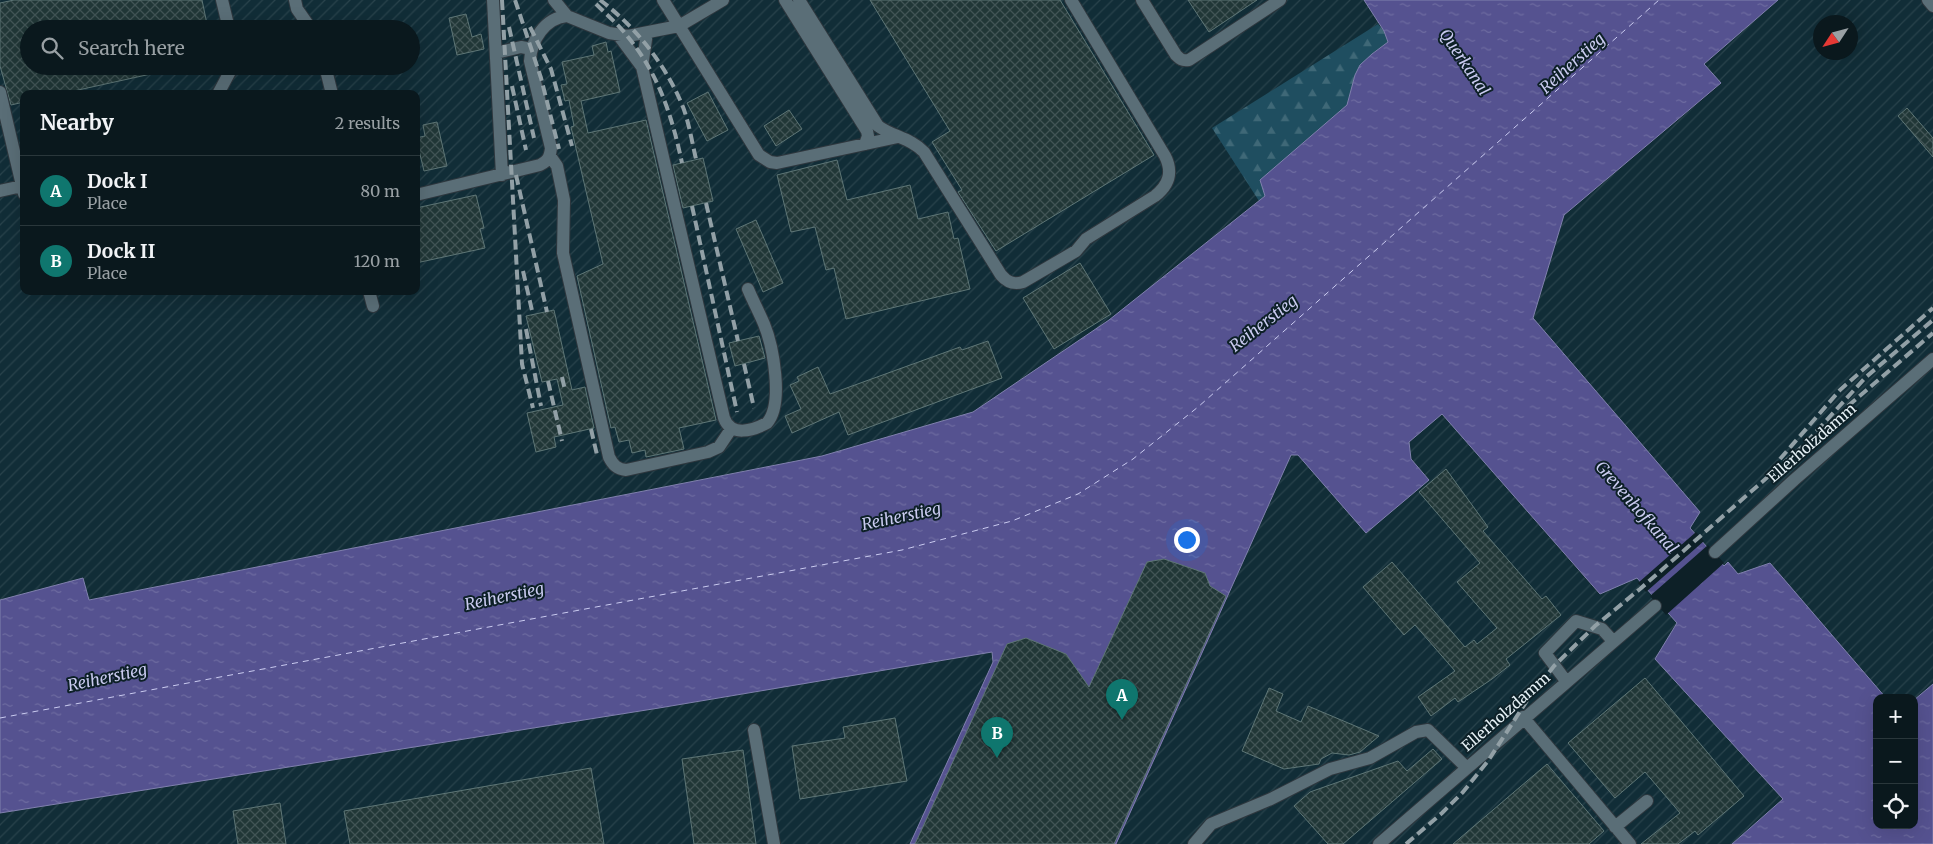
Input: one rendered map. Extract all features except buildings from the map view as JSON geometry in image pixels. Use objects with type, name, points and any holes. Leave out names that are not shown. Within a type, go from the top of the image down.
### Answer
[{"type":"street","points":[[222,0],[227,20]]},
{"type":"street","points":[[295,0],[297,9],[305,20]]},
{"type":"street","points":[[493,0],[502,174]]},
{"type":"street","points":[[554,0],[567,16]]},
{"type":"street","points":[[663,0],[759,154],[764,159],[777,163],[898,137]]},
{"type":"street","points":[[420,194],[540,166],[547,162],[551,148],[530,61],[536,38],[550,21],[558,17],[567,16],[619,36],[647,33],[679,26],[723,0]]},
{"type":"street","points":[[785,0],[868,134],[865,144]]},
{"type":"street","points":[[799,0],[881,129]]},
{"type":"street","points":[[847,99],[881,129],[911,141],[924,152],[1001,275],[1011,283],[1023,282],[1076,251],[1086,239],[1163,190],[1169,178],[1169,163],[1071,0]]},
{"type":"street","points":[[1142,0],[1176,54],[1184,61],[1189,60],[1280,0]]},
{"type":"street","points":[[1928,0],[1933,6]]},
{"type":"street","points":[[647,33],[642,67],[724,418],[732,429],[742,431],[767,423],[773,412],[776,399],[775,368],[771,345],[764,324],[748,289]]},
{"type":"street","points":[[619,36],[642,67]]},
{"type":"street","points":[[496,53],[521,47],[532,50]]},
{"type":"street","points":[[220,90],[228,75]]},
{"type":"street","points":[[327,75],[331,90]]},
{"type":"street","points":[[0,92],[18,144],[20,162]]},
{"type":"street","points":[[550,156],[557,166],[564,200],[562,253],[609,457],[612,463],[626,470],[708,452],[718,446],[732,429]]},
{"type":"street","points":[[0,191],[20,190]]},
{"type":"street","points":[[370,295],[373,306]]},
{"type":"street","name":"Ellerholzdamm","points":[[1715,552],[1794,480],[1933,360]]},
{"type":"street","name":"Ellerholzdamm","points":[[1379,844],[1655,606]]},
{"type":"street","points":[[1566,681],[1546,653],[1576,621],[1602,629],[1613,641]]},
{"type":"street","points":[[1524,718],[1630,844]]},
{"type":"street","points":[[754,730],[774,844]]},
{"type":"street","points":[[1194,844],[1211,824],[1271,799],[1330,769],[1370,758],[1416,732],[1428,730],[1466,767]]},
{"type":"street","points":[[1615,827],[1648,801]]},
{"type":"shaded area","points":[[0,0],[1364,0],[1384,31],[1347,105],[1261,180],[1266,195],[1109,321],[973,412],[822,456],[88,600],[83,578],[0,600]]},
{"type":"shaded area","points":[[1778,0],[1933,0],[1933,684],[1918,697],[1918,694],[1883,694],[1770,563],[1738,574],[1724,566],[1690,528],[1533,318],[1564,215],[1721,84],[1704,64]]},
{"type":"shaded area","points":[[1442,414],[1599,594],[1637,578],[1677,623],[1655,659],[1783,799],[1732,844],[1116,844],[1291,455],[1429,479],[1411,459],[1409,442]]},
{"type":"shaded area","points":[[992,652],[993,662],[910,844],[0,844],[0,813],[659,708]]},
{"type":"green space","points":[[1378,24],[1384,31],[1388,42],[1372,54],[1355,75],[1347,105],[1261,180],[1266,195],[1259,201],[1212,128]]},
{"type":"water","points":[[1364,0],[1778,0],[1704,64],[1721,83],[1564,215],[1533,318],[1700,512],[1690,528],[1724,566],[1728,562],[1738,574],[1770,563],[1883,694],[1873,694],[1873,829],[1918,829],[1918,697],[1933,684],[1933,844],[1732,844],[1783,799],[1655,659],[1677,623],[1637,578],[1600,594],[1442,414],[1409,442],[1411,459],[1429,480],[1366,533],[1298,455],[1291,455],[1116,844],[910,844],[993,662],[992,652],[659,708],[0,813],[0,600],[83,578],[89,600],[822,456],[973,412],[1109,320],[1265,196],[1260,180],[1347,105],[1355,75],[1360,65],[1388,42],[1384,31]]},
{"type":"pier","points":[[1696,532],[1704,541],[1646,592],[1638,583]]},
{"type":"pier","points":[[1708,545],[1724,563],[1666,615],[1650,596]]},
{"type":"ferry route","points":[[0,718],[902,550],[1012,521],[1078,494],[1133,459],[1198,407],[1659,0]]},
{"type":"railway","points":[[502,0],[522,364],[533,408]]},
{"type":"railway","points":[[515,0],[541,78],[559,149]]},
{"type":"railway","points":[[600,0],[638,35],[668,76],[683,107],[696,159]]},
{"type":"railway","points":[[596,4],[617,24],[639,51],[648,66],[669,112],[682,163]]},
{"type":"railway","points":[[509,27],[534,138]]},
{"type":"railway","points":[[530,27],[551,69],[572,146]]},
{"type":"railway","points":[[512,86],[526,150]]},
{"type":"railway","points":[[516,175],[547,312]]},
{"type":"railway","points":[[706,203],[738,341]]},
{"type":"railway","points":[[692,206],[737,412]]},
{"type":"railway","points":[[523,271],[533,315]]},
{"type":"railway","points":[[1780,459],[1840,390],[1933,308]]},
{"type":"railway","points":[[1406,844],[1463,792],[1488,761],[1528,699],[1554,666],[1595,626],[1803,446],[1866,377],[1933,320]]},
{"type":"railway","points":[[526,329],[541,406]]},
{"type":"railway","points":[[1848,406],[1933,333]]},
{"type":"railway","points":[[744,364],[754,408]]},
{"type":"railway","points":[[562,377],[565,390]]},
{"type":"railway","points":[[548,381],[562,441]]},
{"type":"railway","points":[[591,429],[597,455]]},
{"type":"place","name":"Dock I","points":[[1122,720]]},
{"type":"place","name":"Dock II","points":[[997,758]]},
{"type":"water label","name":"Querkanal","points":[[1465,62]]},
{"type":"water label","name":"Reiherstieg","points":[[1572,63]]},
{"type":"water label","name":"Reiherstieg","points":[[1263,323]]},
{"type":"water label","name":"Grevenhofkanal","points":[[1637,507]]},
{"type":"water label","name":"Reiherstieg","points":[[901,516]]},
{"type":"water label","name":"Reiherstieg","points":[[504,596]]},
{"type":"water label","name":"Reiherstieg","points":[[107,677]]}]
